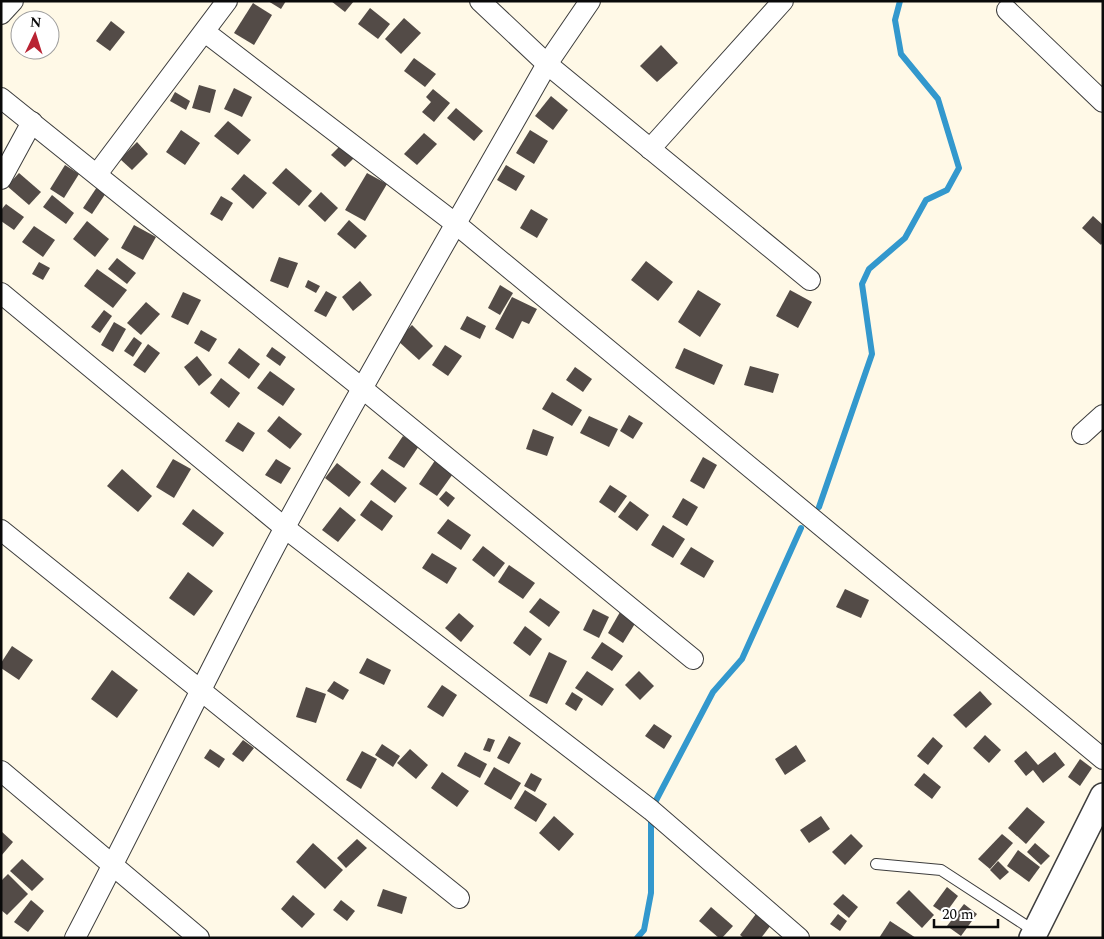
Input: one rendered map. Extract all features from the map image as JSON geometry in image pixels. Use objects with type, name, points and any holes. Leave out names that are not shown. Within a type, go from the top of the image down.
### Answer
[{"type":"street","points":[[1,14],[13,1]]},
{"type":"street","points":[[97,174],[227,1]]},
{"type":"street","points":[[480,1],[547,64],[810,280]]},
{"type":"street","points":[[75,938],[200,690],[285,528],[547,64],[590,1]]},
{"type":"street","points":[[650,149],[783,1]]},
{"type":"street","points":[[1007,10],[1102,100]]},
{"type":"street","points":[[205,32],[456,224],[1103,759]]},
{"type":"street","points":[[1,98],[363,388],[693,659]]},
{"type":"street","points":[[1,179],[32,122]]},
{"type":"street","points":[[1,294],[285,528],[651,810],[798,938]]},
{"type":"street","points":[[1082,434],[1103,415]]},
{"type":"street","points":[[1,530],[459,898]]},
{"type":"street","points":[[1,771],[199,938]]},
{"type":"street","points":[[1038,936],[1103,796]]},
{"type":"lane","points":[[876,864],[941,870],[1038,936]]},
{"type":"building","points":[[268,1],[286,1],[281,9]]},
{"type":"building","points":[[331,1],[354,1],[345,12]]},
{"type":"building","points":[[253,3],[272,15],[254,45],[234,33]]},
{"type":"building","points":[[370,8],[390,24],[378,39],[358,24]]},
{"type":"building","points":[[404,18],[421,33],[401,54],[385,39]]},
{"type":"building","points":[[111,21],[125,32],[110,51],[96,41]]},
{"type":"building","points":[[661,45],[678,63],[657,82],[640,66]]},
{"type":"building","points":[[414,58],[436,74],[425,87],[404,71]]},
{"type":"building","points":[[199,85],[216,90],[210,113],[192,108]]},
{"type":"building","points":[[234,88],[252,97],[242,117],[224,109]]},
{"type":"building","points":[[433,89],[450,103],[434,122],[422,112],[431,102],[426,97]]},
{"type":"building","points":[[175,92],[190,101],[186,110],[170,101]]},
{"type":"building","points":[[551,96],[568,110],[553,130],[535,116]]},
{"type":"building","points":[[456,108],[483,131],[474,141],[447,118]]},
{"type":"building","points":[[228,121],[251,140],[238,155],[214,136]]},
{"type":"building","points":[[181,130],[200,143],[185,165],[166,152]]},
{"type":"building","points":[[530,130],[548,141],[534,164],[516,153]]},
{"type":"building","points":[[424,133],[437,144],[417,165],[404,154]]},
{"type":"building","points":[[137,142],[148,154],[132,170],[120,159]]},
{"type":"building","points":[[340,146],[354,158],[345,167],[331,155]]},
{"type":"building","points":[[65,165],[79,174],[64,198],[50,189]]},
{"type":"building","points":[[506,165],[525,176],[516,191],[497,180]]},
{"type":"building","points":[[286,168],[312,191],[299,206],[272,183]]},
{"type":"building","points":[[19,173],[41,192],[29,205],[7,186]]},
{"type":"building","points":[[367,173],[387,184],[365,221],[345,210]]},
{"type":"building","points":[[244,174],[267,193],[253,209],[231,189]]},
{"type":"building","points":[[97,187],[106,193],[92,214],[83,208]]},
{"type":"building","points":[[321,192],[338,208],[325,222],[308,206]]},
{"type":"building","points":[[52,195],[74,213],[66,224],[43,207]]},
{"type":"building","points":[[221,196],[233,203],[222,221],[210,214]]},
{"type":"building","points":[[6,204],[24,217],[14,230],[1,221],[1,210]]},
{"type":"building","points":[[531,209],[548,219],[537,238],[520,228]]},
{"type":"building","points":[[1093,216],[1103,225],[1103,242],[1101,245],[1082,228]]},
{"type":"building","points":[[349,220],[367,236],[355,249],[337,234]]},
{"type":"building","points":[[87,221],[109,239],[95,257],[73,239]]},
{"type":"building","points":[[134,225],[156,237],[143,260],[121,248]]},
{"type":"building","points":[[34,226],[55,240],[43,257],[22,242]]},
{"type":"building","points":[[279,257],[298,263],[288,288],[270,281]]},
{"type":"building","points":[[117,258],[136,273],[127,284],[108,269]]},
{"type":"building","points":[[646,261],[673,282],[658,301],[631,280]]},
{"type":"building","points":[[39,262],[50,268],[43,280],[32,274]]},
{"type":"building","points":[[97,269],[127,290],[113,308],[84,286]]},
{"type":"building","points":[[308,280],[320,286],[316,293],[305,287]]},
{"type":"building","points":[[360,281],[372,295],[353,311],[342,297]]},
{"type":"building","points":[[500,285],[513,293],[500,315],[488,308]]},
{"type":"building","points":[[698,290],[721,304],[700,337],[678,322]]},
{"type":"building","points":[[790,290],[812,302],[798,328],[776,316]]},
{"type":"building","points":[[326,291],[337,297],[326,317],[314,311]]},
{"type":"building","points":[[183,292],[201,300],[188,325],[171,317]]},
{"type":"building","points":[[512,297],[537,309],[529,324],[522,321],[513,339],[495,329]]},
{"type":"building","points":[[146,302],[160,314],[141,335],[127,323]]},
{"type":"building","points":[[104,310],[112,316],[100,333],[91,327]]},
{"type":"building","points":[[467,316],[486,326],[480,339],[460,329]]},
{"type":"building","points":[[114,322],[126,329],[113,352],[101,345]]},
{"type":"building","points":[[412,325],[433,346],[419,360],[397,340]]},
{"type":"building","points":[[201,330],[217,339],[209,352],[194,343]]},
{"type":"building","points":[[134,337],[142,343],[133,357],[124,351]]},
{"type":"building","points":[[148,344],[160,353],[145,373],[133,365]]},
{"type":"building","points":[[445,345],[462,356],[448,376],[432,365]]},
{"type":"building","points":[[272,347],[286,357],[280,366],[266,356]]},
{"type":"building","points":[[239,348],[260,364],[249,379],[228,363]]},
{"type":"building","points":[[684,348],[723,365],[714,385],[675,368]]},
{"type":"building","points":[[197,356],[212,375],[199,386],[184,367]]},
{"type":"building","points":[[750,366],[779,374],[773,393],[744,385]]},
{"type":"building","points":[[575,367],[592,379],[583,392],[566,380]]},
{"type":"building","points":[[270,371],[295,389],[283,406],[257,388]]},
{"type":"building","points":[[221,378],[240,393],[229,408],[210,393]]},
{"type":"building","points":[[552,392],[582,410],[572,426],[542,409]]},
{"type":"building","points":[[629,415],[643,423],[633,439],[620,431]]},
{"type":"building","points":[[279,416],[302,434],[290,449],[267,431]]},
{"type":"building","points":[[589,416],[618,429],[609,447],[580,433]]},
{"type":"building","points":[[238,422],[255,433],[243,452],[225,441]]},
{"type":"building","points":[[533,429],[554,437],[547,456],[526,449]]},
{"type":"building","points":[[403,436],[419,446],[404,468],[388,458]]},
{"type":"building","points":[[703,457],[717,465],[704,489],[690,481]]},
{"type":"building","points":[[173,459],[191,469],[174,498],[156,487]]},
{"type":"building","points":[[276,459],[291,468],[281,484],[265,475]]},
{"type":"building","points":[[436,459],[455,471],[437,496],[419,484]]},
{"type":"building","points":[[337,463],[361,482],[349,497],[325,478]]},
{"type":"building","points":[[122,469],[152,496],[138,512],[107,486]]},
{"type":"building","points":[[382,469],[407,488],[395,503],[370,484]]},
{"type":"building","points":[[610,485],[627,496],[615,513],[599,502]]},
{"type":"building","points":[[446,491],[455,498],[448,507],[439,499]]},
{"type":"building","points":[[683,498],[698,507],[687,526],[672,517]]},
{"type":"building","points":[[371,500],[393,516],[382,531],[360,515]]},
{"type":"building","points":[[630,501],[649,515],[637,531],[618,517]]},
{"type":"building","points":[[340,507],[356,520],[338,542],[322,530]]},
{"type":"building","points":[[193,509],[224,533],[213,547],[182,524]]},
{"type":"building","points":[[448,519],[471,535],[461,550],[437,533]]},
{"type":"building","points":[[663,525],[685,539],[673,558],[651,545]]},
{"type":"building","points":[[483,546],[505,563],[494,577],[472,560]]},
{"type":"building","points":[[691,547],[714,561],[704,578],[680,564]]},
{"type":"building","points":[[432,553],[457,568],[447,584],[422,568]]},
{"type":"building","points":[[509,565],[535,583],[523,599],[498,582]]},
{"type":"building","points":[[188,572],[213,591],[194,616],[169,598]]},
{"type":"building","points":[[845,589],[869,600],[861,618],[836,607]]},
{"type":"building","points":[[540,598],[560,612],[549,627],[529,612]]},
{"type":"building","points":[[593,609],[609,617],[599,638],[583,630]]},
{"type":"building","points":[[620,612],[636,622],[623,643],[608,633]]},
{"type":"building","points":[[459,613],[474,626],[461,642],[445,628]]},
{"type":"building","points":[[525,626],[542,639],[530,656],[513,643]]},
{"type":"building","points":[[602,642],[623,656],[612,671],[591,658]]},
{"type":"building","points":[[12,646],[33,660],[19,680],[1,668],[1,663]]},
{"type":"building","points":[[549,652],[567,661],[547,704],[529,696]]},
{"type":"building","points":[[367,658],[391,670],[384,685],[359,673]]},
{"type":"building","points":[[112,670],[138,690],[117,718],[91,699]]},
{"type":"building","points":[[587,671],[614,689],[602,706],[575,688]]},
{"type":"building","points":[[639,671],[654,686],[640,700],[625,685]]},
{"type":"building","points":[[334,681],[349,690],[343,700],[327,691]]},
{"type":"building","points":[[442,685],[457,695],[443,717],[427,707]]},
{"type":"building","points":[[306,687],[326,694],[316,723],[296,717]]},
{"type":"building","points":[[980,691],[992,704],[966,728],[953,715]]},
{"type":"building","points":[[572,692],[583,699],[576,711],[565,704]]},
{"type":"building","points":[[654,724],[672,736],[664,749],[645,736]]},
{"type":"building","points":[[985,735],[1001,750],[989,763],[973,748]]},
{"type":"building","points":[[509,736],[521,743],[509,764],[497,758]]},
{"type":"building","points":[[933,737],[943,746],[928,765],[917,756]]},
{"type":"building","points":[[488,738],[495,740],[490,752],[483,750]]},
{"type":"building","points":[[243,740],[254,748],[243,762],[232,754]]},
{"type":"building","points":[[382,744],[400,756],[393,767],[375,755]]},
{"type":"building","points":[[796,745],[806,761],[785,775],[775,759]]},
{"type":"building","points":[[210,749],[225,759],[219,768],[204,758]]},
{"type":"building","points":[[410,749],[428,765],[416,779],[397,763]]},
{"type":"building","points":[[362,751],[377,759],[361,789],[346,780]]},
{"type":"building","points":[[1026,751],[1038,765],[1055,752],[1065,765],[1043,783],[1033,770],[1026,776],[1014,761]]},
{"type":"building","points":[[465,752],[487,764],[480,778],[457,766]]},
{"type":"building","points":[[1080,759],[1092,768],[1080,786],[1068,777]]},
{"type":"building","points":[[494,767],[521,783],[511,800],[484,784]]},
{"type":"building","points":[[442,772],[469,791],[457,807],[431,788]]},
{"type":"building","points":[[531,773],[542,779],[535,792],[524,786]]},
{"type":"building","points":[[924,773],[941,787],[932,799],[914,785]]},
{"type":"building","points":[[525,790],[547,804],[536,822],[514,808]]},
{"type":"building","points":[[1027,807],[1045,822],[1026,844],[1008,828]]},
{"type":"building","points":[[554,816],[574,834],[559,851],[539,833]]},
{"type":"building","points":[[821,816],[830,829],[809,843],[800,830]]},
{"type":"building","points":[[1,831],[13,842],[1,856]]},
{"type":"building","points":[[851,834],[863,846],[845,865],[832,852]]},
{"type":"building","points":[[1002,834],[1013,843],[990,869],[978,859]]},
{"type":"building","points":[[357,839],[367,848],[346,868],[337,858]]},
{"type":"building","points":[[313,843],[343,870],[325,889],[296,862]]},
{"type":"building","points":[[1035,843],[1050,856],[1041,865],[1027,852]]},
{"type":"building","points":[[1018,850],[1040,867],[1029,882],[1007,866]]},
{"type":"building","points":[[22,859],[44,879],[32,891],[10,871]]},
{"type":"building","points":[[998,861],[1009,872],[1000,880],[990,870]]},
{"type":"building","points":[[8,874],[28,894],[7,915],[1,910],[1,881]]},
{"type":"building","points":[[947,887],[958,896],[945,914],[933,906]]},
{"type":"building","points":[[383,889],[407,897],[402,914],[377,906]]},
{"type":"building","points":[[909,890],[934,915],[922,928],[896,903]]},
{"type":"building","points":[[843,894],[858,907],[849,918],[833,904]]},
{"type":"building","points":[[293,895],[315,914],[302,928],[281,909]]},
{"type":"building","points":[[31,900],[44,911],[28,932],[14,922]]},
{"type":"building","points":[[341,900],[355,911],[347,921],[333,910]]},
{"type":"building","points":[[964,904],[977,914],[961,936],[947,926]]},
{"type":"building","points":[[711,907],[733,926],[722,938],[719,938],[699,921]]},
{"type":"building","points":[[759,910],[774,921],[761,938],[744,938],[740,935]]},
{"type":"building","points":[[838,914],[847,921],[840,931],[830,924]]},
{"type":"building","points":[[890,921],[916,938],[879,938]]},
{"type":"waterway","points":[[819,507],[872,354],[862,284],[869,269],[905,238],[926,200],[947,190],[959,168],[938,99],[901,54],[895,20],[900,1]]},
{"type":"waterway","points":[[637,938],[644,930],[651,893],[651,810],[713,692],[742,659],[801,528]]}]
